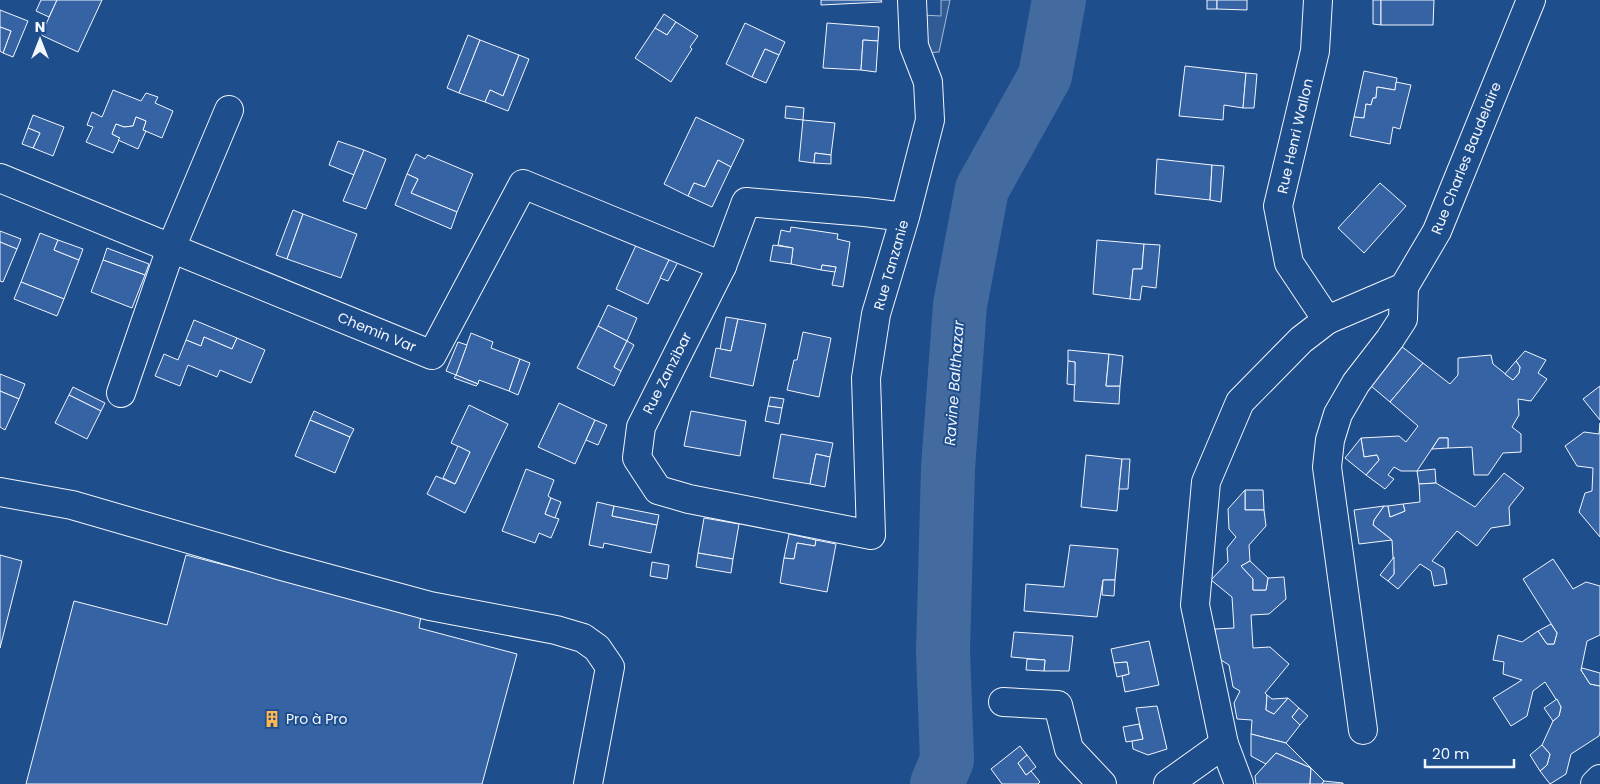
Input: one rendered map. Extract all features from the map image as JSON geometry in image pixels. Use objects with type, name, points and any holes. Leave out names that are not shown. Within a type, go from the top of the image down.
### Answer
[{"type":"street","name":"Rue Tanzanie","points":[[871,536],[866,378],[876,314],[905,217],[930,120],[928,82],[914,46],[912,0]]},
{"type":"street","name":"Rue Henri Wallon","points":[[1318,0],[1315,50],[1278,206],[1289,263],[1327,320]]},
{"type":"street","name":"Rue Charles Baudelaire","points":[[1404,287],[1437,232],[1531,0]]},
{"type":"street","points":[[121,393],[171,248],[229,110]]},
{"type":"street","name":"Chemin Var","points":[[0,178],[432,354],[523,184],[722,266]]},
{"type":"street","name":"Rue Zanzibar","points":[[871,536],[689,499],[658,490],[637,458],[640,427],[722,266],[746,202],[905,217]]},
{"type":"street","points":[[1239,784],[1224,744],[1195,605],[1206,482],[1240,402],[1301,340],[1327,320],[1404,287],[1403,319],[1356,383],[1338,414],[1330,440],[1327,467],[1363,730]]},
{"type":"street","points":[[0,492],[72,505],[282,566],[430,606],[556,630],[583,638],[597,648],[610,668],[588,784]]},
{"type":"street","points":[[1003,702],[1058,705],[1069,749],[1102,784]]},
{"type":"street","points":[[1168,784],[1224,744]]},
{"type":"street","points":[[1595,784],[1600,779]]},
{"type":"shaded area","points":[[941,0],[950,0],[939,52],[924,53],[922,15],[941,16]]},
{"type":"building","points":[[41,0],[57,0],[49,17],[36,11]]},
{"type":"building","points":[[57,0],[102,0],[78,52],[41,35]]},
{"type":"building","points":[[821,0],[881,0],[882,2],[821,5]]},
{"type":"building","points":[[1207,0],[1217,0],[1217,9],[1207,9]]},
{"type":"building","points":[[1217,0],[1247,0],[1247,10],[1217,9]]},
{"type":"building","points":[[1373,0],[1381,0],[1381,25],[1373,24]]},
{"type":"building","points":[[1381,0],[1434,0],[1433,25],[1381,25]]},
{"type":"building","points":[[0,10],[28,21],[13,57],[3,53],[11,31],[0,27]]},
{"type":"building","points":[[664,14],[676,22],[667,35],[655,28]]},
{"type":"building","points":[[676,22],[698,36],[671,82],[635,58],[655,28],[667,35]]},
{"type":"building","points":[[745,23],[785,42],[779,55],[765,49],[752,77],[726,64]]},
{"type":"building","points":[[827,23],[879,27],[878,41],[863,40],[861,70],[823,68]]},
{"type":"building","points":[[0,27],[11,31],[3,53],[0,51]]},
{"type":"building","points":[[468,35],[480,40],[459,93],[447,88]]},
{"type":"building","points":[[480,40],[519,55],[503,96],[490,90],[485,102],[459,93]]},
{"type":"building","points":[[863,40],[878,41],[876,72],[861,70]]},
{"type":"building","points":[[765,49],[779,55],[766,83],[752,77]]},
{"type":"building","points":[[519,55],[529,59],[508,111],[485,102],[490,90],[503,96]]},
{"type":"building","points":[[1185,66],[1246,73],[1243,108],[1224,105],[1223,120],[1179,116]]},
{"type":"building","points":[[1364,71],[1397,78],[1395,90],[1377,87],[1376,98],[1373,98],[1371,105],[1366,104],[1364,118],[1354,117]]},
{"type":"building","points":[[1246,73],[1257,74],[1254,108],[1243,108]]},
{"type":"building","points":[[1396,82],[1411,85],[1400,129],[1393,127],[1390,144],[1350,136],[1354,117],[1364,118],[1366,104],[1371,105],[1373,98],[1376,98],[1377,87],[1395,90]]},
{"type":"building","points":[[113,90],[141,101],[146,93],[158,97],[155,103],[173,111],[162,138],[143,130],[146,121],[136,117],[133,126],[124,127],[116,124],[112,134],[120,138],[113,153],[86,142],[93,127],[87,125],[92,112],[102,117]]},
{"type":"building","points":[[786,106],[804,108],[803,120],[785,118]]},
{"type":"building","points":[[33,115],[64,127],[53,156],[33,148],[40,133],[28,128]]},
{"type":"building","points":[[136,117],[146,121],[143,130],[146,131],[138,149],[118,140],[120,138],[112,134],[116,124],[124,127],[133,126]]},
{"type":"building","points":[[696,117],[744,140],[731,167],[718,160],[705,187],[694,183],[688,196],[664,184]]},
{"type":"building","points":[[803,120],[835,123],[831,155],[815,153],[814,163],[799,161]]},
{"type":"building","points":[[28,128],[40,133],[33,148],[22,144]]},
{"type":"building","points":[[338,141],[364,150],[354,175],[329,165]]},
{"type":"building","points":[[364,150],[386,159],[366,209],[343,201]]},
{"type":"building","points":[[815,153],[831,155],[831,164],[814,163]]},
{"type":"building","points":[[416,154],[425,159],[428,155],[473,174],[457,212],[411,193],[418,179],[407,174]]},
{"type":"building","points":[[1157,159],[1212,165],[1210,200],[1155,194]]},
{"type":"building","points":[[718,160],[731,167],[712,207],[688,196],[694,183],[705,187]]},
{"type":"building","points":[[1212,165],[1224,166],[1221,202],[1210,200]]},
{"type":"building","points":[[407,174],[418,179],[411,193],[457,212],[451,229],[395,205]]},
{"type":"building","points":[[1380,183],[1406,206],[1364,253],[1338,228]]},
{"type":"building","points":[[293,210],[303,214],[287,259],[276,255]]},
{"type":"building","points":[[303,214],[357,234],[341,278],[287,259]]},
{"type":"building","points":[[791,227],[838,234],[837,239],[850,242],[843,287],[832,285],[836,267],[822,265],[821,270],[791,264],[793,248],[778,245],[781,230],[790,232]]},
{"type":"building","points":[[0,231],[21,239],[17,249],[0,242]]},
{"type":"building","points":[[40,233],[58,240],[54,250],[79,260],[64,299],[21,282]]},
{"type":"building","points":[[58,240],[83,249],[79,260],[54,250]]},
{"type":"building","points":[[1097,240],[1144,244],[1142,269],[1133,269],[1130,299],[1093,294]]},
{"type":"building","points":[[0,242],[17,249],[3,282],[0,281]]},
{"type":"building","points":[[637,243],[670,258],[648,304],[616,289]]},
{"type":"building","points":[[1144,244],[1160,245],[1156,288],[1142,286],[1140,300],[1130,299],[1133,269],[1142,269]]},
{"type":"building","points":[[773,245],[793,248],[791,264],[770,261]]},
{"type":"building","points":[[107,248],[149,264],[145,275],[103,260]]},
{"type":"building","points":[[670,258],[678,262],[668,281],[660,278]]},
{"type":"building","points":[[103,260],[145,275],[132,308],[91,292]]},
{"type":"building","points":[[822,265],[836,267],[835,272],[821,270]]},
{"type":"building","points":[[21,282],[64,299],[57,316],[14,299]]},
{"type":"building","points":[[608,305],[637,318],[627,341],[598,326]]},
{"type":"building","points":[[726,317],[738,319],[731,351],[720,349]]},
{"type":"building","points":[[738,319],[766,324],[753,386],[710,377],[716,348],[731,351]]},
{"type":"building","points":[[194,320],[237,338],[232,349],[204,337],[201,346],[186,340]]},
{"type":"building","points":[[598,326],[627,341],[614,367],[621,371],[614,386],[577,368]]},
{"type":"building","points":[[803,332],[831,338],[819,397],[787,390],[794,360],[797,360]]},
{"type":"building","points":[[471,333],[493,342],[491,348],[520,359],[509,391],[479,380],[478,384],[456,375]]},
{"type":"building","points":[[204,337],[232,349],[237,338],[265,350],[251,383],[220,370],[217,377],[188,365],[180,386],[155,376],[164,354],[178,360],[186,340],[201,346]]},
{"type":"building","points":[[627,341],[634,345],[621,371],[614,367]]},
{"type":"building","points":[[458,342],[467,345],[456,375],[446,371]]},
{"type":"building","points":[[1401,346],[1423,363],[1390,402],[1371,386]]},
{"type":"building","points":[[1068,350],[1109,354],[1106,386],[1120,386],[1119,404],[1074,401],[1075,362],[1068,361]]},
{"type":"building","points":[[1525,351],[1546,360],[1538,373],[1547,379],[1531,401],[1518,399],[1519,415],[1512,427],[1521,434],[1521,452],[1503,453],[1488,475],[1474,475],[1472,447],[1448,448],[1448,438],[1439,438],[1417,471],[1401,471],[1394,467],[1388,475],[1394,479],[1385,489],[1366,475],[1379,460],[1377,455],[1364,457],[1361,438],[1399,436],[1406,442],[1418,426],[1390,402],[1423,363],[1450,384],[1458,375],[1458,358],[1491,355],[1493,364],[1513,380],[1519,373],[1520,367],[1516,361]]},
{"type":"building","points":[[1109,354],[1123,356],[1120,386],[1106,386]]},
{"type":"building","points":[[520,359],[530,363],[518,395],[509,391]]},
{"type":"building","points":[[1068,361],[1075,362],[1075,385],[1067,384]]},
{"type":"building","points":[[1516,361],[1520,367],[1519,373],[1513,380],[1505,374]]},
{"type":"building","points":[[0,374],[25,384],[19,399],[0,391]]},
{"type":"building","points":[[456,375],[478,384],[476,386],[454,378]]},
{"type":"building","points":[[1600,386],[1600,420],[1583,399]]},
{"type":"building","points":[[73,387],[105,403],[101,411],[69,395]]},
{"type":"building","points":[[0,391],[19,399],[5,430],[0,427]]},
{"type":"building","points":[[69,395],[101,411],[87,439],[55,423]]},
{"type":"building","points":[[770,397],[784,399],[782,408],[768,406]]},
{"type":"building","points":[[559,403],[595,420],[575,464],[538,447]]},
{"type":"building","points":[[469,405],[508,424],[465,513],[427,494],[436,476],[455,484],[470,452],[451,443]]},
{"type":"building","points":[[768,406],[782,408],[779,424],[765,421]]},
{"type":"building","points":[[314,411],[354,429],[350,437],[310,420]]},
{"type":"building","points":[[691,411],[746,421],[740,456],[684,446]]},
{"type":"building","points":[[310,420],[350,437],[335,473],[295,456]]},
{"type":"building","points":[[595,420],[607,425],[598,445],[586,440]]},
{"type":"building","points":[[1600,423],[1600,537],[1579,512],[1585,493],[1592,491],[1593,468],[1577,466],[1565,446],[1584,432],[1599,434]]},
{"type":"building","points":[[781,434],[833,443],[830,457],[816,454],[810,484],[773,478]]},
{"type":"building","points":[[1361,438],[1364,457],[1377,455],[1379,460],[1366,475],[1345,458]]},
{"type":"building","points":[[1439,438],[1448,438],[1448,448],[1432,449]]},
{"type":"building","points":[[458,446],[470,452],[455,484],[443,478]]},
{"type":"building","points":[[816,454],[830,457],[825,487],[810,484]]},
{"type":"building","points":[[1086,455],[1122,459],[1117,511],[1081,507]]},
{"type":"building","points":[[1122,459],[1130,459],[1128,489],[1119,489]]},
{"type":"building","points":[[526,469],[554,480],[548,496],[551,498],[545,514],[559,519],[551,538],[539,533],[535,543],[502,531]]},
{"type":"building","points":[[1435,469],[1436,483],[1419,484],[1417,471]]},
{"type":"building","points":[[1504,473],[1524,488],[1509,507],[1510,525],[1491,528],[1477,546],[1457,531],[1432,561],[1444,568],[1447,584],[1434,586],[1431,571],[1420,564],[1398,589],[1388,581],[1394,574],[1392,540],[1373,525],[1374,520],[1384,506],[1388,506],[1390,517],[1405,511],[1403,504],[1420,502],[1419,484],[1436,483],[1475,507]]},
{"type":"building","points":[[1245,490],[1263,490],[1264,510],[1245,510]]},
{"type":"building","points":[[1245,490],[1245,510],[1264,510],[1266,526],[1249,545],[1250,561],[1241,566],[1253,579],[1253,590],[1266,590],[1268,578],[1284,577],[1286,599],[1269,614],[1251,615],[1253,648],[1270,647],[1289,664],[1265,693],[1267,695],[1266,710],[1274,714],[1288,698],[1299,708],[1292,717],[1300,725],[1286,743],[1251,734],[1252,720],[1237,719],[1234,703],[1240,691],[1233,687],[1229,665],[1218,658],[1215,629],[1234,628],[1232,597],[1211,580],[1228,562],[1227,548],[1236,537],[1229,529],[1228,509]]},
{"type":"building","points":[[551,498],[561,502],[555,518],[545,514]]},
{"type":"building","points":[[597,502],[614,506],[612,516],[657,525],[651,553],[604,543],[603,548],[589,545]]},
{"type":"building","points":[[1403,504],[1405,511],[1390,517],[1388,506]]},
{"type":"building","points":[[614,506],[659,515],[657,525],[612,516]]},
{"type":"building","points":[[1384,506],[1374,520],[1373,525],[1392,540],[1359,544],[1354,510]]},
{"type":"building","points":[[704,518],[739,524],[733,559],[698,553]]},
{"type":"building","points":[[789,534],[816,540],[815,546],[797,543],[794,559],[784,558]]},
{"type":"building","points":[[816,540],[836,544],[827,592],[780,583],[784,558],[794,559],[797,543],[815,546]]},
{"type":"building","points":[[1070,545],[1118,549],[1115,580],[1103,580],[1097,617],[1024,611],[1026,584],[1064,587]]},
{"type":"building","points":[[698,553],[733,559],[731,573],[696,567]]},
{"type":"building","points":[[0,555],[22,561],[0,648]]},
{"type":"building","name":"Pro à Pro","points":[[186,555],[421,616],[419,628],[517,654],[482,784],[26,784],[74,601],[167,625]]},
{"type":"building","points":[[1394,557],[1394,574],[1388,581],[1380,575]]},
{"type":"building","points":[[1553,559],[1573,589],[1586,582],[1600,586],[1600,635],[1587,641],[1581,670],[1590,684],[1600,686],[1600,732],[1599,736],[1571,754],[1566,774],[1550,784],[1540,771],[1547,765],[1550,754],[1542,745],[1553,721],[1559,716],[1561,707],[1545,682],[1533,691],[1527,716],[1511,726],[1493,698],[1522,680],[1503,674],[1504,662],[1493,660],[1498,635],[1522,642],[1538,631],[1547,644],[1554,644],[1557,633],[1523,579]]},
{"type":"building","points":[[1250,561],[1268,578],[1266,590],[1253,590],[1253,579],[1241,566]]},
{"type":"building","points":[[652,562],[669,565],[667,579],[650,576]]},
{"type":"building","points":[[1103,580],[1115,580],[1114,596],[1102,595]]},
{"type":"building","points":[[1551,624],[1557,633],[1554,644],[1547,644],[1538,631]]},
{"type":"building","points":[[1014,632],[1073,636],[1069,671],[1044,671],[1045,660],[1011,657]]},
{"type":"building","points":[[1149,641],[1159,685],[1125,692],[1122,676],[1129,674],[1127,662],[1114,663],[1111,649]]},
{"type":"building","points":[[1027,659],[1045,660],[1044,671],[1026,670]]},
{"type":"building","points":[[1127,662],[1129,674],[1117,677],[1114,663]]},
{"type":"building","points":[[1582,668],[1600,673],[1600,686],[1590,684],[1581,670]]},
{"type":"building","points":[[1267,695],[1272,699],[1288,698],[1274,714],[1266,710]]},
{"type":"building","points":[[1557,699],[1561,707],[1559,716],[1553,721],[1544,708]]},
{"type":"building","points":[[1157,706],[1167,749],[1148,755],[1133,749],[1132,741],[1143,739],[1136,708]]},
{"type":"building","points":[[1299,708],[1308,716],[1300,725],[1292,717]]},
{"type":"building","points":[[1139,724],[1143,739],[1126,742],[1123,727]]},
{"type":"building","points":[[1251,734],[1286,743],[1311,768],[1276,753],[1266,764],[1251,756]]},
{"type":"building","points":[[1542,745],[1550,754],[1547,765],[1540,771],[1530,755]]},
{"type":"building","points":[[1020,746],[1027,755],[1018,763],[1026,775],[1031,771],[1040,782],[1038,784],[1002,784],[991,769]]},
{"type":"building","points":[[1276,753],[1311,768],[1310,784],[1256,784],[1255,776]]},
{"type":"building","points":[[1027,755],[1036,767],[1026,775],[1018,763]]},
{"type":"building","points":[[1311,768],[1324,781],[1322,784],[1310,784]]},
{"type":"building","points":[[1324,781],[1343,783],[1343,784],[1322,784]]},
{"type":"waterway","name":"Ravine Balthazar","points":[[937,784],[947,760],[943,651],[948,468],[960,305],[982,189],[1045,76],[1059,0]]},
{"type":"place","name":"Pro à Pro","points":[[272,719]]}]
